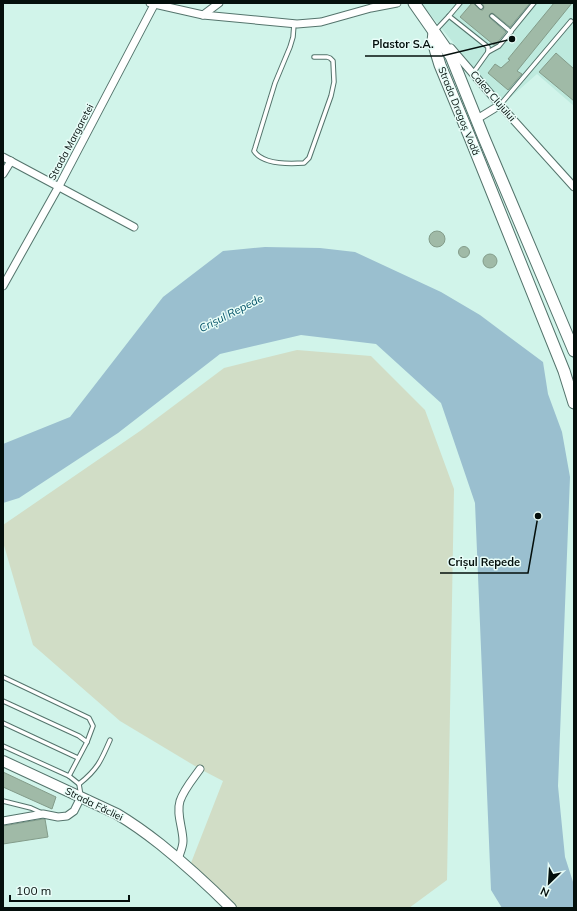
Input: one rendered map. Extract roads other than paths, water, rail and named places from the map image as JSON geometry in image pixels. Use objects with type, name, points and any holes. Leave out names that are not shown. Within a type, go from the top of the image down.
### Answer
[{"type":"main road","name":"Calea Clujului","points":[[414,3],[434,32]]},
{"type":"main road","name":"Strada Dragoș Vodă","points":[[434,32],[433,41],[440,65],[564,372],[574,403]]},
{"type":"main road","name":"Strada Dragoș Vodă","points":[[434,32],[451,56],[574,351]]},
{"type":"main road","points":[[440,65],[450,74],[465,116],[469,120],[476,119]]},
{"type":"main road","points":[[471,140],[473,136],[476,135],[484,138]]},
{"type":"street","points":[[203,15],[219,3]]},
{"type":"street","points":[[151,4],[203,15],[294,24],[320,22],[371,8],[397,3]]},
{"type":"street","name":"Strada Margaretei","points":[[3,286],[59,186],[151,4]]},
{"type":"street","name":"Calea Clujului","points":[[434,32],[448,44],[500,105],[574,186]]},
{"type":"street","points":[[476,119],[500,105]]},
{"type":"street","points":[[3,157],[134,227]]},
{"type":"street","points":[[3,174],[11,161]]},
{"type":"street","name":"Strada Făcliei","points":[[3,761],[117,814],[137,826],[205,882],[231,908]]},
{"type":"street","points":[[178,859],[183,840],[179,814],[180,801],[186,788],[200,769]]},
{"type":"street","points":[[3,821],[43,814],[58,817],[67,816],[74,812],[81,797]]},
{"type":"lane","points":[[434,32],[460,3]]},
{"type":"lane","points":[[477,3],[481,7]]},
{"type":"lane","points":[[473,73],[488,52],[499,46],[534,3]]},
{"type":"lane","points":[[449,16],[488,47],[488,52]]},
{"type":"lane","points":[[492,16],[511,32]]},
{"type":"lane","points":[[500,105],[571,21]]},
{"type":"lane","points":[[294,24],[293,37],[290,47],[275,84],[254,151],[256,155],[276,163],[304,164],[309,158],[331,96],[334,82],[333,61],[327,57],[314,57]]},
{"type":"lane","points":[[3,677],[89,718],[93,726],[87,742],[69,776]]},
{"type":"lane","points":[[3,701],[79,736],[87,742]]},
{"type":"lane","points":[[3,723],[78,758]]},
{"type":"lane","points":[[79,784],[89,776],[102,759],[110,740]]},
{"type":"lane","points":[[3,746],[69,776],[79,784],[81,797]]},
{"type":"lane","points":[[3,801],[31,808],[43,814]]},
{"type":"water","points":[[265,247],[320,248],[355,252],[441,292],[480,315],[543,362],[548,394],[562,432],[570,477],[558,786],[565,857],[574,885],[574,908],[502,908],[491,890],[475,503],[441,403],[376,344],[301,335],[220,354],[118,433],[19,498],[3,503],[3,444],[70,417],[163,297],[223,251]]},
{"type":"place","name":"Plastor S.A.","points":[[512,39]]},
{"type":"place","name":"Crișul Repede","points":[[538,516]]}]
